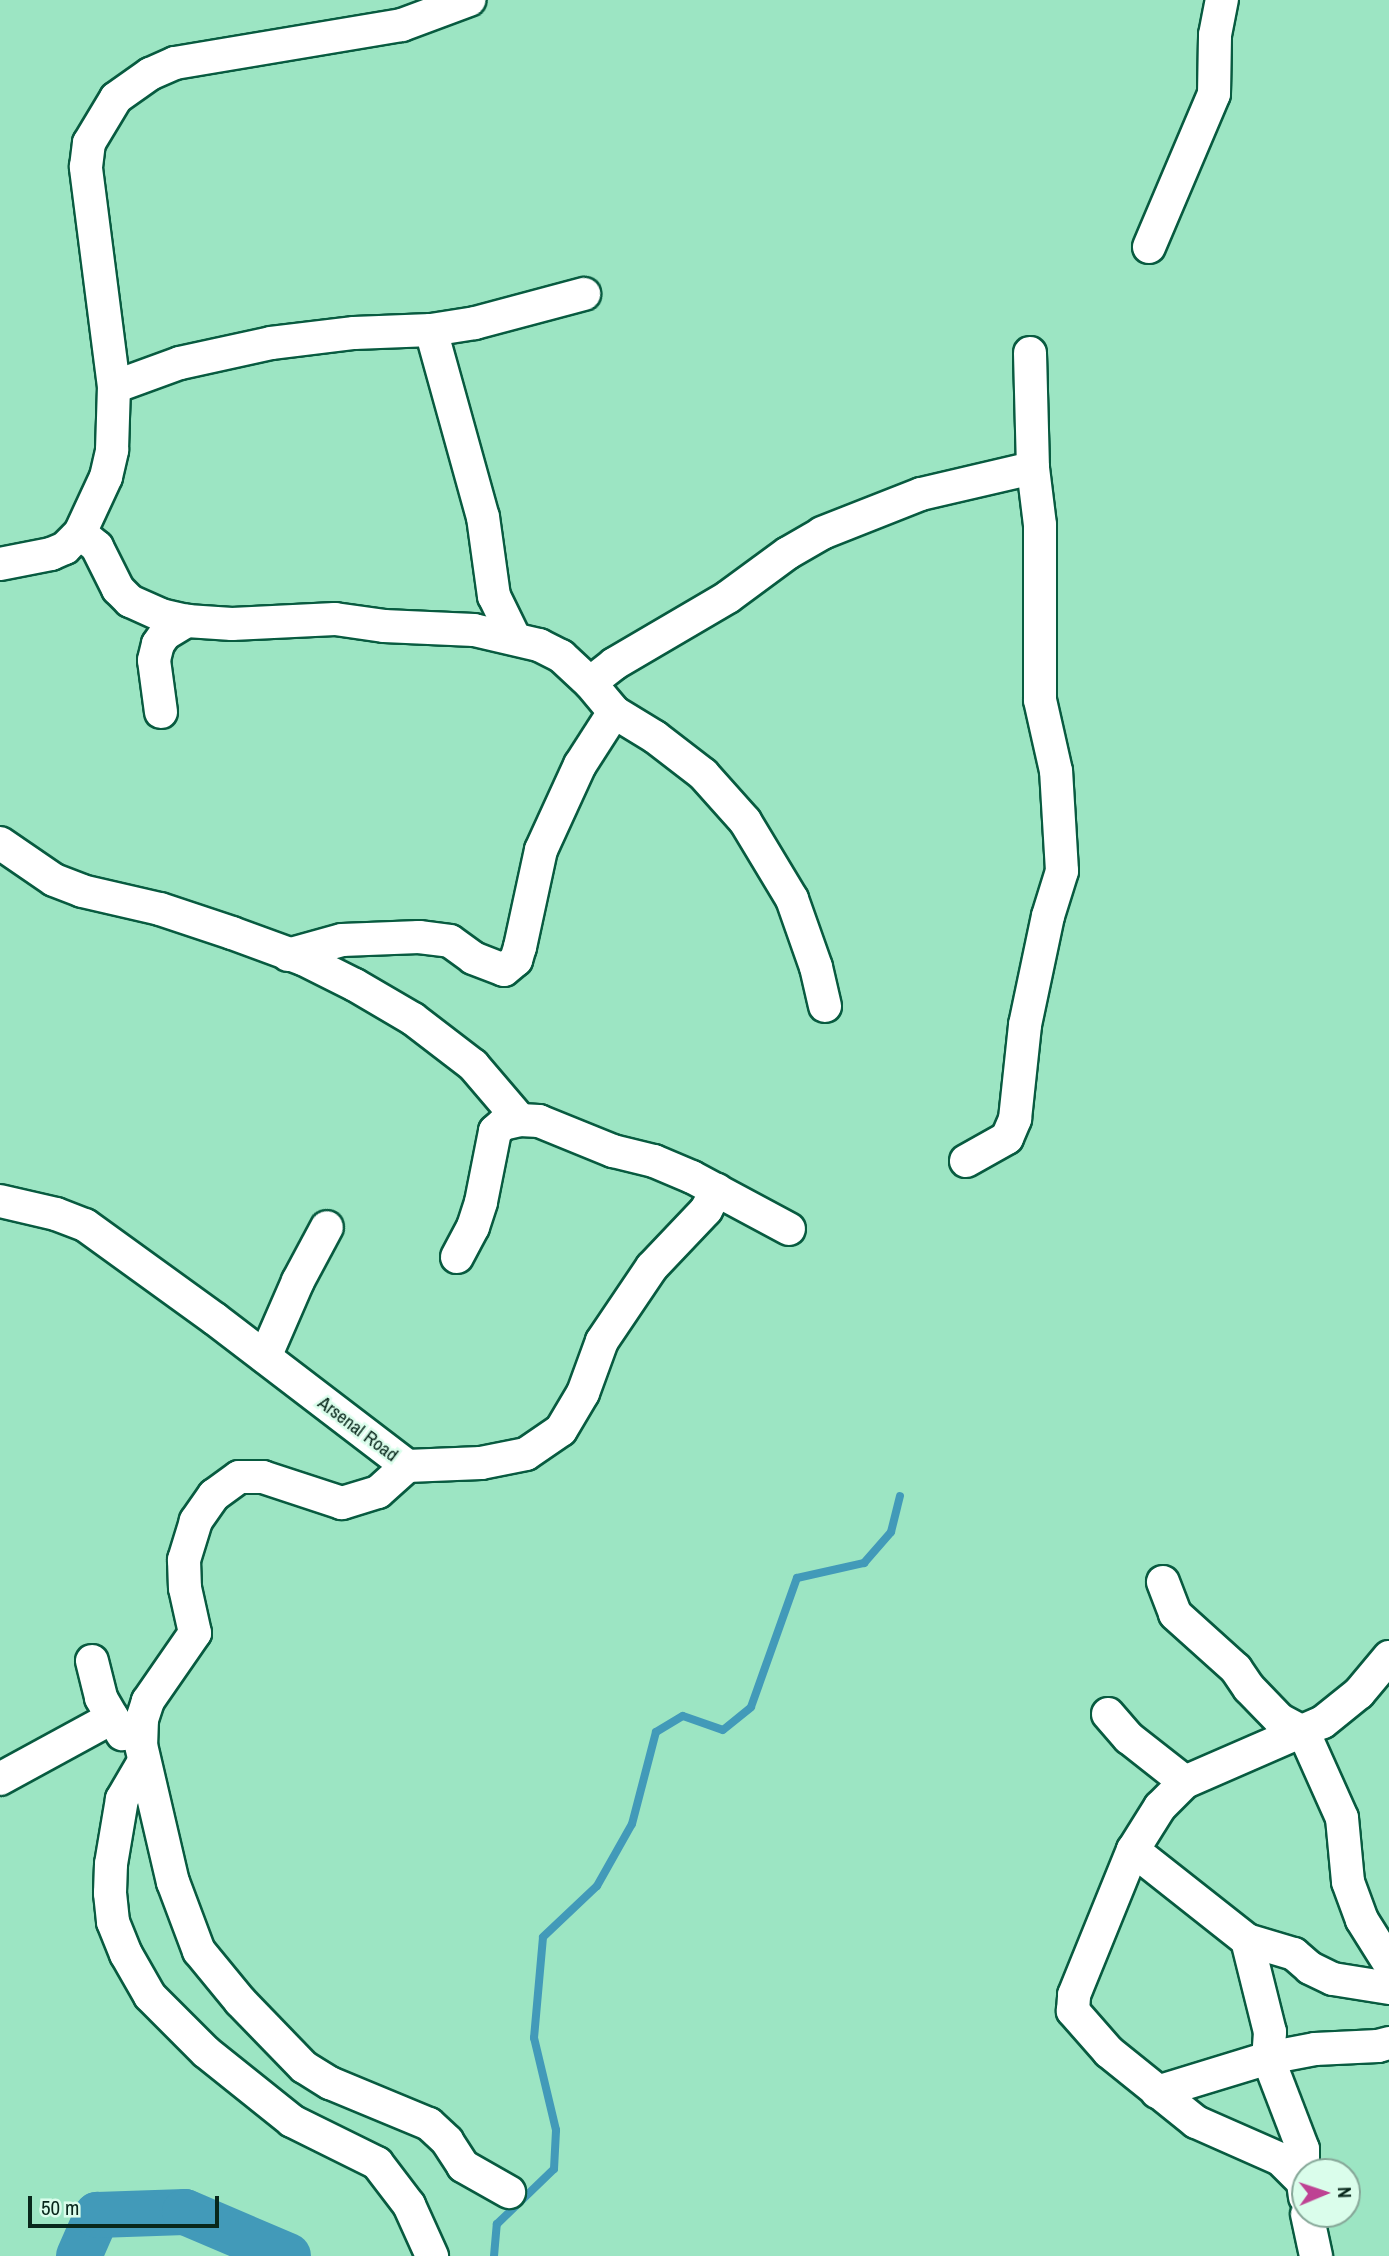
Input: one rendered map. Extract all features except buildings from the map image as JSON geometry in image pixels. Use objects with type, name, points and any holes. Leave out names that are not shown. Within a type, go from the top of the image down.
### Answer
[{"type":"street","points":[[0,564],[51,554],[65,548],[80,533],[106,477],[112,450],[114,387],[86,167],[89,143],[116,99],[150,74],[175,63],[402,25],[469,0]]},
{"type":"street","points":[[1149,247],[1214,94],[1215,35],[1222,0]]},
{"type":"street","points":[[114,387],[180,363],[271,343],[354,333],[431,330],[475,323],[584,294]]},
{"type":"street","points":[[431,330],[483,517],[494,596],[514,637]]},
{"type":"street","points":[[966,1161],[1007,1139],[1014,1119],[1025,1025],[1048,916],[1062,871],[1056,771],[1040,700],[1040,525],[1033,468],[1030,353]]},
{"type":"street","points":[[590,683],[614,664],[727,597],[788,552],[822,533],[921,494],[1033,468]]},
{"type":"street","points":[[80,533],[97,547],[118,589],[130,600],[161,615],[187,621],[232,624],[335,619],[383,626],[474,630],[514,637],[561,656],[590,683],[614,712],[655,737],[703,774],[757,837],[792,899],[816,967],[825,1006]]},
{"type":"street","points":[[161,712],[154,660],[158,644],[165,634],[187,621]]},
{"type":"street","points":[[288,955],[342,940],[419,937],[450,942],[473,958],[504,971],[516,960],[520,947],[541,850],[580,765],[614,712]]},
{"type":"street","points":[[0,843],[54,880],[82,891],[160,909],[288,955],[355,985],[431,1031],[487,1079],[520,1120]]},
{"type":"street","points":[[457,1257],[473,1227],[481,1202],[495,1131],[503,1124],[520,1120],[539,1121],[613,1151],[654,1161],[717,1190],[789,1229]]},
{"type":"street","name":"Arsenal Road","points":[[0,1200],[56,1214],[85,1225],[407,1466],[481,1463],[526,1454],[561,1430],[583,1393],[602,1341],[652,1267],[706,1210],[717,1190]]},
{"type":"street","points":[[264,1357],[298,1282],[327,1227]]},
{"type":"street","points":[[407,1466],[378,1492],[342,1503],[263,1477],[239,1477],[214,1494],[196,1521],[184,1560],[185,1588],[195,1633],[148,1701],[142,1719],[142,1754],[173,1882],[199,1951],[240,2001],[304,2067],[330,2083],[429,2124],[447,2141],[463,2166],[509,2192]]},
{"type":"street","points":[[1133,1850],[1247,1940],[1294,1954],[1310,1968],[1333,1979],[1385,1984],[1348,1882],[1342,1818],[1304,1733],[1280,1720],[1249,1688],[1236,1669],[1175,1614],[1163,1582]]},
{"type":"street","points":[[1291,2172],[1280,2158],[1205,2127],[1157,2092],[1109,2052],[1073,2011],[1074,1995],[1133,1850],[1160,1807],[1185,1782],[1304,1733],[1342,1709],[1389,1657]]},
{"type":"street","points":[[92,1661],[101,1698],[122,1735],[142,1754]]},
{"type":"street","points":[[1108,1714],[1129,1738],[1185,1782]]},
{"type":"street","points":[[0,1779],[112,1718]]},
{"type":"street","points":[[142,1754],[122,1799],[112,1852],[110,1893],[117,1933],[150,1996],[206,2052],[292,2121],[377,2162],[409,2206],[432,2256]]},
{"type":"street","points":[[1247,1940],[1270,2032],[1268,2058],[1303,2149],[1303,2158]]},
{"type":"street","points":[[1157,2092],[1268,2058],[1315,2049],[1378,2046],[1389,2043]]},
{"type":"street","points":[[1310,2228],[1316,2256]]},
{"type":"waterway","points":[[494,2256],[497,2224],[554,2169],[556,2130],[534,2038],[543,1937],[597,1886],[632,1824],[656,1732],[683,1716],[723,1730],[751,1707],[797,1578],[864,1563],[891,1532],[900,1496]]},
{"type":"waterway","points":[[79,2256],[97,2215],[185,2212],[288,2256]]}]
